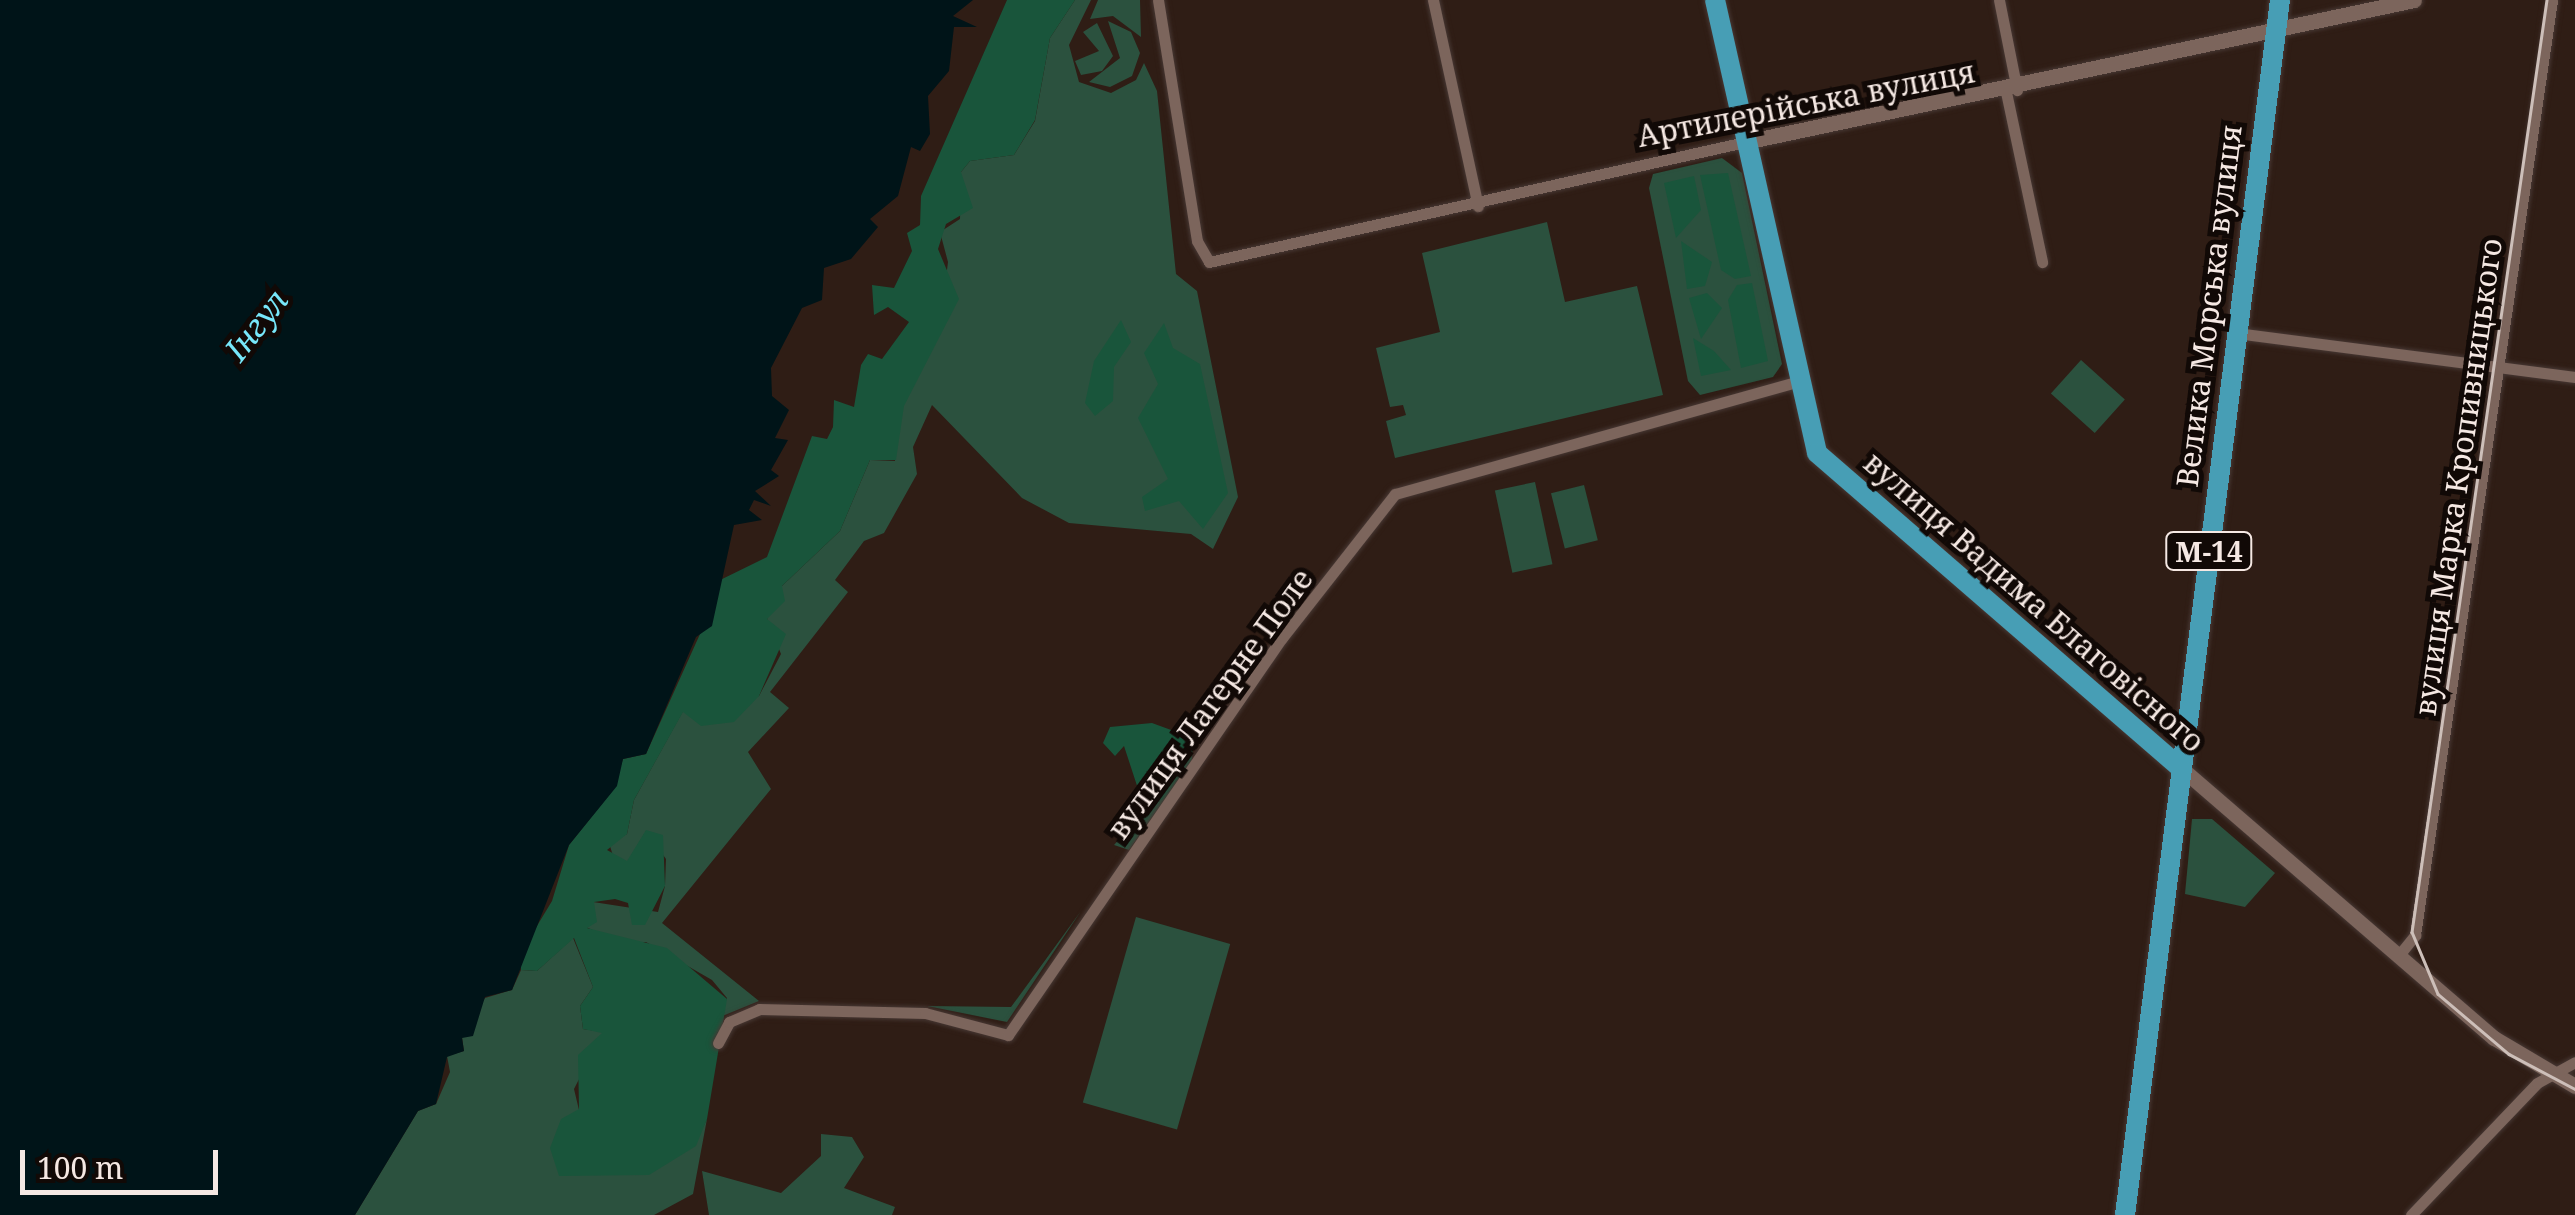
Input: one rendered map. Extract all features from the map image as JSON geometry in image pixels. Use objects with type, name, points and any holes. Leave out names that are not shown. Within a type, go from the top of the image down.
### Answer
[{"type":"highway","name":"вулиця Вадима Благовісного","points":[[1715,0],[1796,382],[1817,454],[2182,768]]},
{"type":"highway","name":"Велика Морська вулиця","points":[[2125,1215],[2280,0]]},
{"type":"street","name":"Артилерійська вулиця","points":[[1158,0],[1197,241],[1209,262],[1478,206],[1745,142],[2011,91],[2276,26],[2414,0]]},
{"type":"street","points":[[1434,0],[1478,206]]},
{"type":"street","points":[[1999,0],[2042,262]]},
{"type":"street","name":"вулиця Марка Кропивницького","points":[[2398,956],[2416,935],[2552,0]]},
{"type":"street","points":[[2236,333],[2575,377]]},
{"type":"street","name":"вулиця Лагерне Поле","points":[[718,1042],[729,1022],[759,1008],[925,1013],[1008,1036],[1282,638],[1395,494],[1796,382]]},
{"type":"street","name":"вулиця Вадима Благовісного","points":[[2182,768],[2398,956],[2550,1076],[2575,1086]]},
{"type":"street","points":[[2411,1215],[2550,1076],[2575,1062]]},
{"type":"green space","points":[[1007,0],[1075,0],[1050,38],[1035,120],[1014,155],[970,161],[961,172],[973,208],[946,224],[938,249],[959,299],[904,406],[896,460],[870,460],[840,531],[782,586],[785,601],[767,619],[786,634],[759,696],[734,722],[701,726],[683,712],[634,800],[627,834],[607,850],[627,861],[646,830],[663,835],[665,886],[645,925],[632,925],[628,903],[615,899],[594,902],[597,922],[587,928],[667,948],[727,999],[707,1119],[696,1146],[649,1175],[559,1176],[550,1148],[561,1119],[579,1109],[578,1055],[602,1033],[583,1029],[580,1006],[593,987],[574,938],[537,971],[521,970],[520,954],[552,901],[569,845],[613,790],[623,759],[646,754],[718,594],[714,583],[767,557],[812,436],[827,439],[833,427],[834,400],[854,407],[861,365],[868,354],[882,359],[909,322],[888,307],[874,315],[872,285],[894,288],[912,251],[907,233],[920,225],[921,196]]},
{"type":"green space","points":[[1075,0],[1091,0],[1069,45],[1079,82],[1111,93],[1136,80],[1144,63],[1157,91],[1176,274],[1197,291],[1238,497],[1213,549],[1191,534],[1069,523],[1022,498],[932,405],[913,447],[917,474],[884,533],[864,541],[835,580],[848,592],[770,692],[789,708],[748,752],[771,789],[662,923],[759,1001],[720,1017],[727,998],[712,980],[646,942],[621,943],[586,927],[593,902],[658,912],[665,886],[666,859],[646,831],[628,861],[615,862],[609,843],[627,834],[634,800],[683,711],[759,696],[781,654],[767,619],[782,586],[840,531],[870,460],[895,461],[896,439],[876,427],[939,333],[948,262],[940,232],[960,219],[961,172],[970,161],[1014,155],[1035,121],[1050,38]]},
{"type":"green space","points":[[1098,0],[1140,0],[1141,37],[1113,16],[1090,19]]},
{"type":"green space","points":[[1108,21],[1131,32],[1140,53],[1132,76],[1110,87],[1089,82],[1120,58]]},
{"type":"green space","points":[[1097,23],[1113,56],[1102,71],[1081,75],[1075,61],[1099,51],[1083,32]]},
{"type":"green space","points":[[1722,158],[1742,173],[1782,364],[1773,377],[1700,395],[1688,381],[1649,188],[1653,174]]},
{"type":"green space","points":[[1728,173],[1751,276],[1735,279],[1721,270],[1700,175]]},
{"type":"green space","points":[[1694,176],[1701,210],[1676,238],[1664,183]]},
{"type":"green space","points":[[1547,222],[1565,302],[1637,286],[1663,395],[1395,458],[1386,421],[1406,415],[1403,405],[1390,407],[1376,348],[1440,332],[1422,253]]},
{"type":"green space","points":[[1681,241],[1712,262],[1705,286],[1687,289]]},
{"type":"green space","points":[[1752,283],[1768,361],[1741,368],[1728,300],[1737,285]]},
{"type":"green space","points":[[1707,293],[1722,308],[1701,339],[1689,298]]},
{"type":"green space","points":[[1121,320],[1131,342],[1114,367],[1113,401],[1095,416],[1085,403],[1094,361]]},
{"type":"green space","points":[[1164,323],[1173,348],[1200,364],[1228,493],[1203,529],[1179,501],[1145,511],[1142,497],[1168,479],[1138,418],[1158,384],[1144,353]]},
{"type":"green space","points":[[1693,338],[1714,351],[1731,370],[1701,376]]},
{"type":"green space","points":[[2081,360],[2125,399],[2095,433],[2051,393]]},
{"type":"green space","points":[[1535,482],[1552,564],[1512,573],[1495,491]]},
{"type":"green space","points":[[1584,485],[1598,540],[1565,549],[1551,493]]},
{"type":"green space","points":[[1152,723],[1193,738],[1192,760],[1165,799],[1143,804],[1124,746],[1115,756],[1103,743],[1110,727]]},
{"type":"green space","points":[[1159,796],[1165,799],[1129,850],[1114,845]]},
{"type":"green space","points":[[2192,819],[2212,819],[2275,873],[2245,907],[2185,894]]},
{"type":"green space","points":[[1081,911],[1007,1022],[927,1006],[1011,1007]]},
{"type":"green space","points":[[1136,917],[1230,944],[1177,1130],[1083,1103]]},
{"type":"green space","points":[[573,938],[593,987],[580,1006],[583,1029],[603,1032],[574,1089],[579,1110],[698,1137],[707,1119],[693,1194],[654,1215],[355,1215],[418,1111],[436,1104],[450,1072],[447,1056],[464,1051],[462,1037],[485,998],[512,990],[521,970],[537,971]]},
{"type":"green space","points":[[821,1134],[852,1137],[864,1157],[844,1188],[895,1207],[892,1215],[709,1215],[702,1171],[781,1193],[821,1156]]},
{"type":"water","name":"Інгул","points":[[0,0],[973,0],[953,16],[977,27],[954,27],[949,71],[928,96],[930,134],[920,151],[911,147],[898,196],[870,219],[878,227],[851,259],[824,268],[822,300],[802,308],[771,368],[772,396],[789,410],[775,438],[788,440],[771,470],[779,476],[755,491],[771,506],[754,500],[749,510],[762,520],[734,525],[712,626],[696,637],[646,754],[623,759],[617,786],[569,845],[512,990],[485,997],[473,1036],[462,1038],[464,1051],[447,1057],[436,1104],[418,1111],[355,1215],[0,1215]]},
{"type":"tram line","points":[[2547,0],[2412,932],[2438,994],[2509,1054],[2575,1089]]}]
